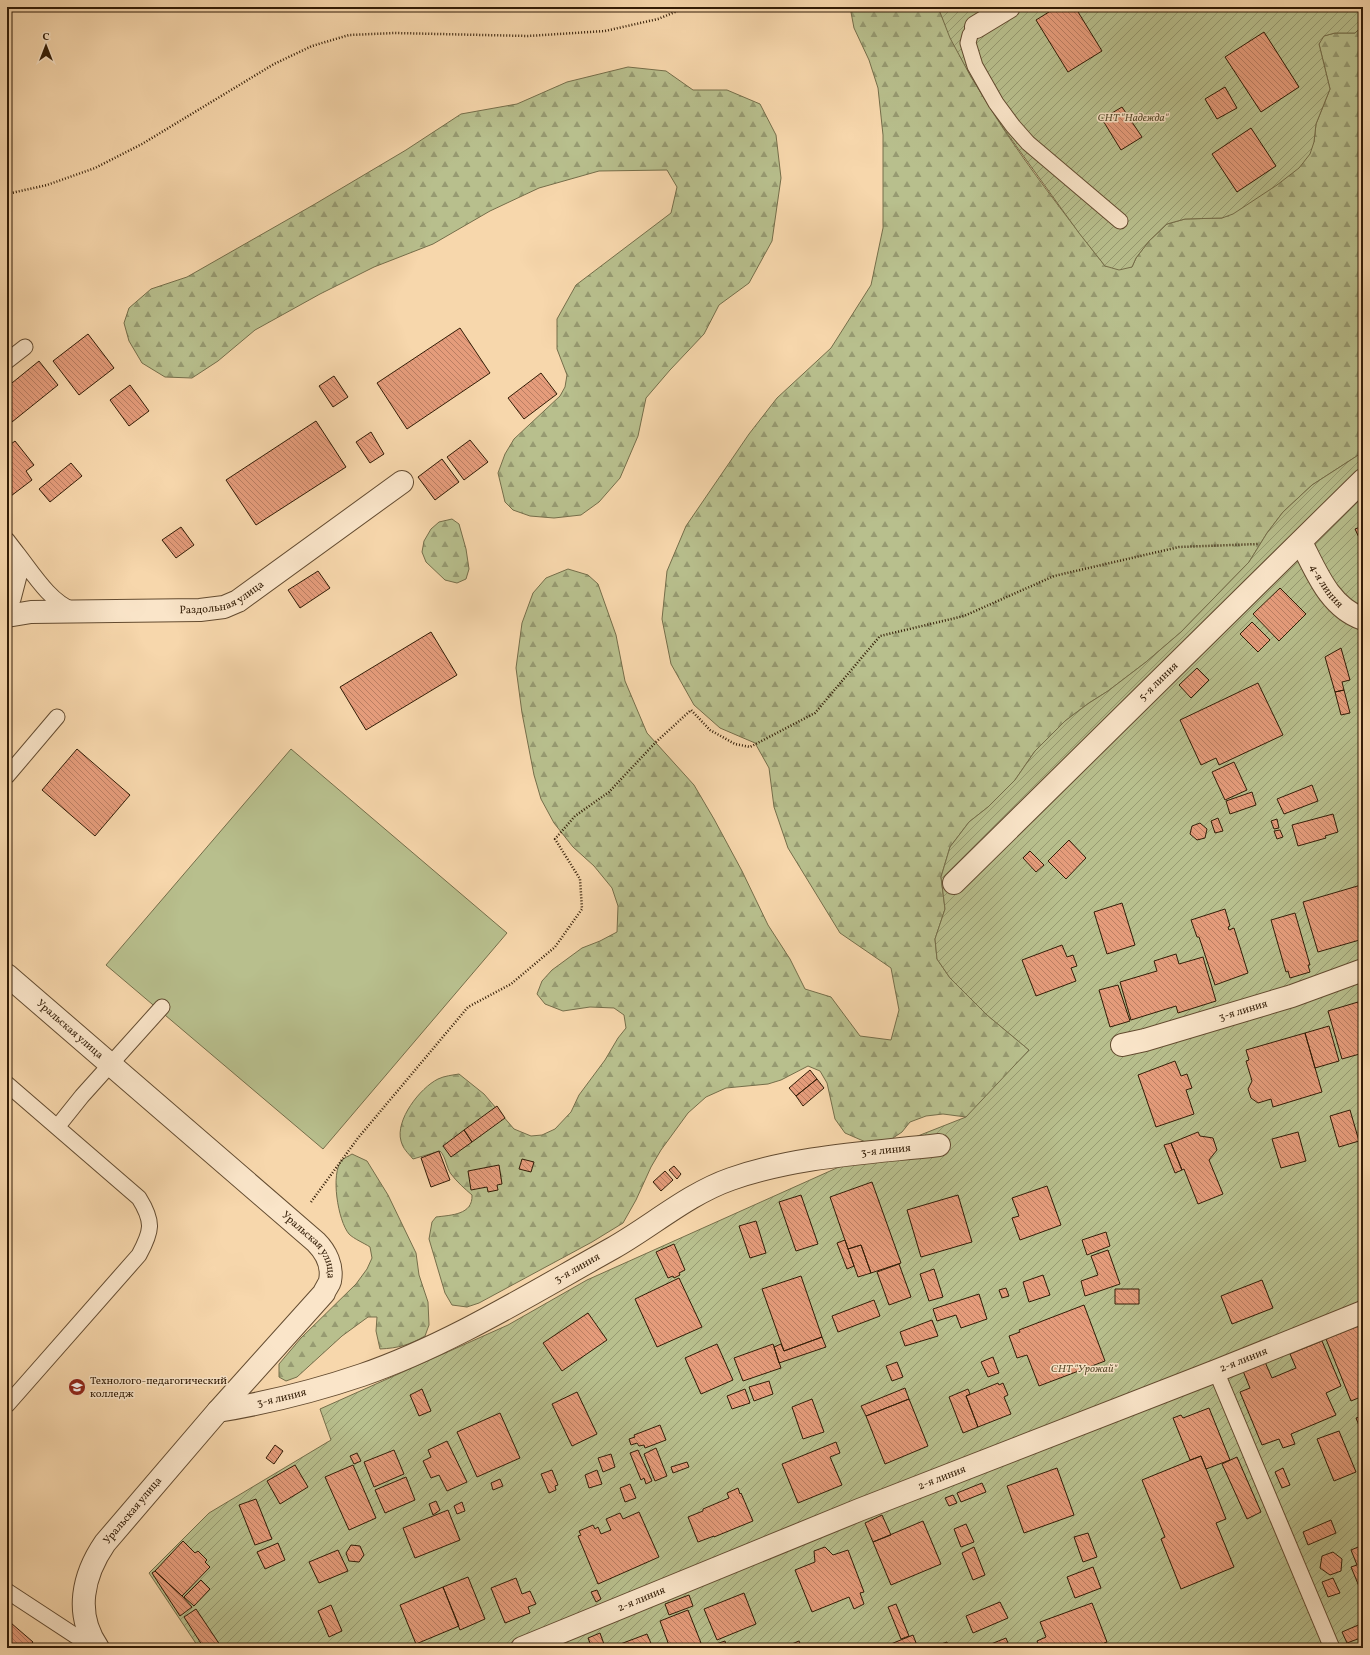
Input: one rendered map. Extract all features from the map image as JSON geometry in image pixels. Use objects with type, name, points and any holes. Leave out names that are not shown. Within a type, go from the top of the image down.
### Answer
[{"type":"street","points":[[976,27],[1010,7]]},
{"type":"street","name":"5-я линия","points":[[954,883],[1363,480]]},
{"type":"street","name":"Раздольная улица","points":[[7,616],[31,612],[200,610],[224,607],[238,601],[402,482]]},
{"type":"street","name":"4-я линия","points":[[1301,542],[1324,586],[1338,604],[1353,615],[1363,619]]},
{"type":"street","name":"3-я линия","points":[[1122,1045],[1145,1040],[1292,996],[1363,970]]},
{"type":"street","name":"Уральская улица","points":[[7,976],[295,1223],[326,1253],[329,1266],[330,1281],[324,1293],[218,1410],[105,1543],[94,1559],[86,1586],[84,1610],[88,1628],[98,1648]]},
{"type":"street","name":"3-я линия","points":[[218,1410],[257,1404],[355,1377],[426,1348],[484,1320],[618,1246],[698,1195],[729,1180],[774,1166],[939,1145]]},
{"type":"street","name":"2-я линия","points":[[522,1648],[859,1510],[1363,1312]]},
{"type":"lane","points":[[976,27],[970,35],[968,42],[970,51],[979,72],[996,103],[1013,126],[1028,143],[1120,220]]},
{"type":"lane","points":[[7,361],[25,347]]},
{"type":"lane","points":[[7,540],[56,601],[64,607],[77,612]]},
{"type":"lane","points":[[7,607],[13,599],[19,576],[17,553]]},
{"type":"lane","points":[[7,776],[57,717]]},
{"type":"lane","points":[[58,1126],[162,1007]]},
{"type":"lane","points":[[7,1084],[58,1126],[139,1198],[146,1209],[150,1225],[148,1238],[139,1255],[7,1405]]},
{"type":"lane","points":[[1216,1371],[1332,1648]]},
{"type":"lane","points":[[7,1591],[94,1648]]},
{"type":"path","points":[[7,194],[47,185],[95,168],[142,144],[274,64],[312,46],[349,35],[395,32],[528,36],[605,32],[658,19],[687,7]]},
{"type":"path","points":[[295,1223],[358,1138],[468,1007],[511,984],[555,947],[582,909],[580,879],[555,839],[575,816],[609,792],[656,742],[691,710],[710,730],[735,744],[750,747],[815,713],[880,636],[964,616],[1054,576],[1179,547],[1301,542]]},
{"type":"green space","points":[[850,7],[938,7],[953,42],[991,109],[1012,142],[1058,205],[1105,266],[1132,267],[1136,258],[1149,241],[1167,224],[1185,219],[1222,218],[1314,142],[1316,124],[1330,89],[1319,44],[1323,36],[1335,33],[1355,33],[1363,26],[1363,452],[1312,485],[1283,512],[1267,533],[1249,562],[1181,632],[1146,662],[1065,721],[1035,751],[1015,780],[988,807],[969,822],[950,847],[941,877],[945,909],[935,939],[937,959],[950,978],[987,1015],[1029,1050],[983,1125],[966,1117],[943,1114],[926,1116],[910,1122],[902,1132],[890,1140],[868,1143],[845,1133],[835,1119],[827,1083],[820,1071],[808,1066],[781,1080],[768,1084],[726,1088],[706,1097],[688,1113],[661,1150],[623,1223],[592,1242],[479,1303],[467,1307],[452,1305],[445,1293],[429,1239],[432,1222],[436,1217],[460,1213],[465,1210],[469,1207],[472,1195],[458,1183],[451,1174],[444,1156],[440,1151],[413,1159],[404,1149],[400,1133],[405,1115],[410,1106],[431,1083],[443,1077],[459,1074],[484,1094],[514,1129],[531,1136],[542,1135],[555,1129],[571,1112],[579,1095],[626,1028],[624,1015],[614,1008],[590,1007],[563,1011],[545,1004],[537,994],[542,981],[552,970],[582,948],[617,932],[618,906],[612,888],[594,866],[573,847],[554,823],[541,799],[534,775],[522,713],[516,668],[522,623],[533,593],[546,578],[568,569],[588,575],[598,584],[616,635],[625,681],[647,733],[694,785],[742,871],[768,925],[790,959],[805,989],[831,997],[860,1036],[891,1040],[899,1010],[891,968],[840,933],[788,848],[774,807],[769,768],[755,743],[720,728],[694,705],[671,664],[662,619],[667,571],[686,526],[749,434],[777,398],[831,348],[871,285],[883,228],[883,135],[878,88],[869,60],[854,28]]},
{"type":"green space","name":"СНТ \"Надежда\"","points":[[938,7],[1363,7],[1363,25],[1355,33],[1335,33],[1324,36],[1319,44],[1330,89],[1316,124],[1314,142],[1310,154],[1299,168],[1277,185],[1233,214],[1222,218],[1185,219],[1167,224],[1149,241],[1136,258],[1132,267],[1119,270],[1105,266],[1079,233],[1004,129],[971,77],[950,38]]},
{"type":"green space","points":[[628,67],[666,71],[693,90],[727,90],[760,104],[776,135],[781,178],[772,241],[749,283],[719,305],[704,334],[646,398],[638,436],[620,478],[599,502],[581,515],[554,518],[530,516],[513,510],[505,502],[498,473],[505,454],[514,439],[560,396],[565,387],[567,375],[557,349],[557,319],[576,285],[671,213],[677,187],[667,170],[599,171],[539,188],[490,211],[433,244],[374,267],[320,294],[255,330],[218,361],[192,378],[165,377],[142,363],[129,341],[124,323],[129,308],[151,289],[187,277],[406,150],[461,114],[517,104],[567,82]]},
{"type":"green space","name":"СНТ \"Урожай\"","points":[[1363,452],[1363,1648],[199,1648],[149,1573],[209,1513],[331,1440],[320,1409],[508,1325],[587,1280],[839,1167],[966,1117],[1029,1050],[987,1015],[950,978],[937,959],[935,939],[945,909],[941,877],[950,847],[969,822],[988,807],[1015,780],[1035,751],[1065,721],[1146,662],[1181,632],[1249,562],[1267,533],[1283,512],[1312,485]]},
{"type":"green space","points":[[452,519],[459,524],[466,549],[469,569],[466,579],[457,583],[445,580],[426,562],[422,552],[424,541],[431,529],[439,522]]},
{"type":"green space","points":[[291,749],[507,933],[323,1149],[106,965]]},
{"type":"green space","points":[[352,1154],[367,1161],[388,1195],[416,1253],[419,1275],[428,1302],[429,1325],[425,1336],[409,1344],[393,1348],[380,1349],[376,1331],[377,1317],[368,1317],[342,1336],[297,1377],[286,1381],[279,1377],[279,1364],[301,1338],[356,1284],[367,1269],[372,1258],[370,1247],[354,1238],[345,1228],[339,1208],[336,1186],[338,1166],[342,1160]]},
{"type":"building","points":[[1057,7],[1075,7],[1102,51],[1068,72],[1036,20]]},
{"type":"building","points":[[1264,32],[1299,87],[1261,112],[1225,57]]},
{"type":"building","points":[[1225,87],[1237,108],[1217,119],[1205,99]]},
{"type":"building","points":[[1122,107],[1142,137],[1121,150],[1102,119]]},
{"type":"building","points":[[1251,128],[1276,166],[1237,192],[1212,154]]},
{"type":"building","points":[[460,328],[490,373],[407,429],[377,383]]},
{"type":"building","points":[[88,334],[114,368],[79,395],[53,361]]},
{"type":"building","points":[[39,361],[58,385],[7,426],[7,387]]},
{"type":"building","points":[[541,373],[557,394],[524,419],[508,398]]},
{"type":"building","points":[[334,376],[348,397],[333,407],[319,386]]},
{"type":"building","points":[[130,385],[149,411],[129,426],[110,400]]},
{"type":"building","points":[[316,421],[346,467],[256,525],[226,480]]},
{"type":"building","points":[[371,432],[384,454],[370,463],[356,442]]},
{"type":"building","points":[[470,440],[488,462],[464,480],[447,457]]},
{"type":"building","points":[[15,441],[34,465],[26,471],[32,480],[7,499],[7,447]]},
{"type":"building","points":[[442,459],[459,482],[435,500],[418,477]]},
{"type":"building","points":[[71,463],[82,476],[50,502],[39,489]]},
{"type":"building","points":[[1363,526],[1363,546],[1355,529]]},
{"type":"building","points":[[181,527],[194,545],[176,558],[162,540]]},
{"type":"building","points":[[318,571],[330,588],[300,608],[288,590]]},
{"type":"building","points":[[1280,588],[1306,614],[1279,641],[1253,614]]},
{"type":"building","points":[[1252,622],[1270,640],[1258,652],[1240,634]]},
{"type":"building","points":[[431,632],[457,675],[366,730],[340,687]]},
{"type":"building","points":[[1341,648],[1350,680],[1342,682],[1344,690],[1335,692],[1325,657]]},
{"type":"building","points":[[1197,668],[1209,680],[1191,698],[1179,685]]},
{"type":"building","points":[[1258,683],[1283,735],[1219,765],[1216,758],[1201,765],[1180,720]]},
{"type":"building","points":[[1344,690],[1350,713],[1341,715],[1335,692]]},
{"type":"building","points":[[77,749],[130,795],[95,836],[42,790]]},
{"type":"building","points":[[1234,762],[1247,790],[1225,800],[1212,772]]},
{"type":"building","points":[[1312,785],[1318,801],[1284,814],[1277,799]]},
{"type":"building","points":[[1252,792],[1256,805],[1230,814],[1226,801]]},
{"type":"building","points":[[1333,814],[1338,832],[1325,836],[1326,838],[1298,846],[1292,825]]},
{"type":"building","points":[[1218,818],[1223,831],[1215,833],[1211,821]]},
{"type":"building","points":[[1277,819],[1279,828],[1274,829],[1271,821]]},
{"type":"building","points":[[1200,823],[1207,829],[1205,838],[1197,840],[1190,834],[1192,826]]},
{"type":"building","points":[[1280,830],[1283,837],[1277,839],[1274,831]]},
{"type":"building","points":[[1069,840],[1086,858],[1066,879],[1048,861]]},
{"type":"building","points":[[1030,851],[1044,865],[1036,872],[1023,858]]},
{"type":"building","points":[[1361,885],[1363,892],[1363,939],[1318,952],[1303,902]]},
{"type":"building","points":[[1122,903],[1135,945],[1107,954],[1094,912]]},
{"type":"building","points":[[1225,909],[1230,926],[1228,927],[1229,930],[1234,928],[1248,973],[1215,985],[1199,937],[1197,937],[1191,920]]},
{"type":"building","points":[[1295,913],[1310,965],[1308,965],[1310,972],[1290,978],[1288,971],[1286,972],[1271,920]]},
{"type":"building","points":[[1062,945],[1067,957],[1073,955],[1077,966],[1071,968],[1076,981],[1036,996],[1022,960]]},
{"type":"building","points":[[1176,954],[1179,964],[1203,957],[1216,1001],[1178,1013],[1176,1006],[1131,1020],[1120,982],[1157,971],[1154,961]]},
{"type":"building","points":[[1118,985],[1130,1021],[1110,1027],[1099,990]]},
{"type":"building","points":[[1358,1002],[1360,1010],[1363,1010],[1363,1053],[1342,1059],[1328,1011]]},
{"type":"building","points":[[1329,1026],[1339,1061],[1315,1068],[1305,1033]]},
{"type":"building","points":[[1305,1033],[1322,1092],[1273,1107],[1271,1099],[1258,1103],[1251,1098],[1248,1089],[1252,1081],[1246,1061],[1249,1060],[1246,1050]]},
{"type":"building","points":[[1175,1061],[1181,1076],[1187,1074],[1192,1088],[1186,1090],[1194,1114],[1156,1127],[1138,1075]]},
{"type":"building","points":[[810,1070],[817,1079],[796,1096],[789,1088]]},
{"type":"building","points":[[817,1079],[824,1088],[803,1106],[796,1096]]},
{"type":"building","points":[[497,1106],[505,1118],[472,1142],[464,1130]]},
{"type":"building","points":[[1350,1110],[1359,1141],[1339,1147],[1330,1116]]},
{"type":"building","points":[[464,1130],[472,1142],[451,1157],[443,1146]]},
{"type":"building","points":[[1198,1132],[1200,1136],[1213,1138],[1217,1150],[1209,1160],[1223,1194],[1198,1204],[1184,1169],[1182,1170],[1171,1143]]},
{"type":"building","points":[[1298,1132],[1306,1161],[1281,1168],[1272,1139]]},
{"type":"building","points":[[1171,1143],[1182,1170],[1175,1173],[1164,1145]]},
{"type":"building","points":[[439,1151],[450,1180],[431,1187],[421,1158]]},
{"type":"building","points":[[522,1159],[534,1162],[531,1172],[519,1169]]},
{"type":"building","points":[[499,1165],[502,1184],[497,1185],[498,1190],[488,1192],[487,1187],[471,1190],[468,1171]]},
{"type":"building","points":[[674,1166],[681,1174],[677,1179],[669,1170]]},
{"type":"building","points":[[665,1171],[673,1180],[661,1191],[653,1182]]},
{"type":"building","points":[[872,1182],[901,1263],[871,1273],[861,1245],[848,1249],[830,1197]]},
{"type":"building","points":[[1047,1186],[1061,1225],[1020,1240],[1012,1218],[1019,1216],[1012,1198]]},
{"type":"building","points":[[801,1195],[818,1244],[796,1251],[779,1202]]},
{"type":"building","points":[[958,1195],[972,1242],[921,1257],[907,1210]]},
{"type":"building","points":[[756,1221],[766,1253],[750,1258],[739,1226]]},
{"type":"building","points":[[1106,1232],[1110,1246],[1087,1255],[1082,1240]]},
{"type":"building","points":[[845,1240],[854,1266],[847,1269],[837,1243]]},
{"type":"building","points":[[674,1244],[685,1270],[674,1278],[673,1276],[668,1278],[656,1252]]},
{"type":"building","points":[[861,1245],[871,1273],[858,1277],[848,1249]]},
{"type":"building","points":[[1108,1250],[1120,1284],[1085,1296],[1081,1281],[1098,1275],[1091,1256]]},
{"type":"building","points":[[899,1264],[911,1297],[889,1305],[877,1272]]},
{"type":"building","points":[[934,1269],[943,1297],[929,1301],[920,1274]]},
{"type":"building","points":[[1043,1275],[1050,1295],[1029,1302],[1023,1282]]},
{"type":"building","points":[[801,1276],[822,1337],[784,1351],[762,1289]]},
{"type":"building","points":[[679,1278],[702,1327],[657,1347],[635,1299]]},
{"type":"building","points":[[1262,1280],[1273,1308],[1232,1324],[1221,1296]]},
{"type":"building","points":[[1006,1288],[1009,1296],[1002,1298],[999,1290]]},
{"type":"building","points":[[1115,1289],[1139,1289],[1139,1304],[1115,1304]]},
{"type":"building","points":[[979,1294],[987,1319],[961,1328],[956,1315],[937,1321],[933,1309]]},
{"type":"building","points":[[874,1300],[880,1316],[838,1332],[832,1316]]},
{"type":"building","points":[[1084,1305],[1105,1361],[1039,1386],[1027,1355],[1017,1358],[1009,1336],[1020,1332],[1019,1330]]},
{"type":"building","points":[[588,1313],[607,1340],[562,1371],[543,1343]]},
{"type":"building","points":[[932,1320],[938,1336],[905,1346],[900,1332]]},
{"type":"building","points":[[1363,1324],[1363,1396],[1351,1401],[1326,1339]]},
{"type":"building","points":[[822,1337],[826,1347],[779,1363],[774,1347],[781,1344],[784,1351]]},
{"type":"building","points":[[1322,1341],[1341,1386],[1326,1393],[1336,1415],[1291,1434],[1295,1444],[1283,1448],[1279,1439],[1262,1445],[1240,1392],[1250,1388],[1243,1371],[1265,1362],[1272,1378],[1296,1368],[1290,1354]]},
{"type":"building","points":[[717,1344],[733,1380],[701,1394],[685,1358]]},
{"type":"building","points":[[773,1344],[781,1368],[743,1381],[734,1358]]},
{"type":"building","points":[[993,1357],[999,1373],[988,1377],[981,1362]]},
{"type":"building","points":[[897,1362],[903,1377],[892,1381],[886,1366]]},
{"type":"building","points":[[769,1381],[773,1394],[754,1401],[749,1387]]},
{"type":"building","points":[[998,1383],[999,1385],[1003,1383],[1008,1395],[1004,1397],[1011,1414],[978,1427],[966,1396]]},
{"type":"building","points":[[905,1388],[909,1399],[866,1416],[861,1406]]},
{"type":"building","points":[[422,1389],[431,1411],[419,1416],[410,1395]]},
{"type":"building","points":[[745,1389],[750,1403],[732,1409],[727,1396]]},
{"type":"building","points":[[968,1389],[970,1394],[966,1396],[978,1427],[963,1433],[949,1397]]},
{"type":"building","points":[[577,1392],[597,1434],[572,1446],[552,1404]]},
{"type":"building","points":[[812,1399],[824,1432],[803,1439],[792,1407]]},
{"type":"building","points":[[909,1399],[928,1446],[885,1464],[866,1416]]},
{"type":"building","points":[[1209,1408],[1230,1460],[1206,1469],[1201,1456],[1190,1460],[1173,1418],[1181,1415],[1183,1418]]},
{"type":"building","points":[[500,1413],[520,1458],[477,1477],[457,1432]]},
{"type":"building","points":[[1363,1416],[1363,1432],[1362,1433],[1356,1418]]},
{"type":"building","points":[[660,1425],[666,1440],[645,1448],[644,1445],[639,1446],[637,1443],[631,1445],[629,1439],[635,1437],[634,1435]]},
{"type":"building","points":[[1339,1431],[1356,1472],[1334,1481],[1317,1439]]},
{"type":"building","points":[[447,1441],[467,1482],[447,1491],[439,1475],[431,1478],[423,1461],[431,1457],[428,1450]]},
{"type":"building","points":[[836,1442],[840,1453],[830,1457],[842,1485],[798,1503],[782,1464]]},
{"type":"building","points":[[275,1445],[283,1451],[274,1464],[266,1458]]},
{"type":"building","points":[[656,1448],[667,1476],[655,1481],[644,1454]]},
{"type":"building","points":[[394,1450],[404,1474],[374,1487],[364,1462]]},
{"type":"building","points":[[638,1450],[652,1481],[646,1484],[644,1478],[641,1480],[630,1453]]},
{"type":"building","points":[[357,1453],[361,1461],[354,1464],[350,1456]]},
{"type":"building","points":[[611,1454],[615,1467],[603,1472],[598,1458]]},
{"type":"building","points":[[1201,1456],[1226,1519],[1216,1523],[1234,1567],[1181,1589],[1161,1539],[1165,1537],[1142,1480]]},
{"type":"building","points":[[1237,1457],[1261,1512],[1247,1519],[1222,1464]]},
{"type":"building","points":[[687,1462],[689,1467],[673,1473],[671,1467]]},
{"type":"building","points":[[295,1465],[308,1487],[280,1504],[267,1481]]},
{"type":"building","points":[[353,1465],[376,1518],[349,1530],[325,1477]]},
{"type":"building","points":[[1057,1468],[1074,1515],[1024,1533],[1007,1486]]},
{"type":"building","points":[[1283,1468],[1290,1485],[1282,1488],[1275,1472]]},
{"type":"building","points":[[552,1470],[558,1485],[555,1486],[556,1490],[549,1493],[541,1474]]},
{"type":"building","points":[[597,1470],[602,1484],[589,1488],[585,1475]]},
{"type":"building","points":[[406,1477],[415,1500],[385,1513],[375,1490]]},
{"type":"building","points":[[500,1479],[503,1486],[493,1490],[491,1483]]},
{"type":"building","points":[[982,1483],[986,1492],[961,1502],[957,1493]]},
{"type":"building","points":[[630,1484],[636,1498],[625,1502],[620,1488]]},
{"type":"building","points":[[738,1488],[753,1521],[698,1542],[688,1517],[729,1498],[727,1493]]},
{"type":"building","points":[[953,1495],[957,1503],[949,1506],[945,1498]]},
{"type":"building","points":[[256,1499],[272,1539],[255,1545],[239,1505]]},
{"type":"building","points":[[436,1501],[440,1510],[433,1515],[429,1504]]},
{"type":"building","points":[[462,1502],[465,1511],[457,1514],[454,1506]]},
{"type":"building","points":[[448,1510],[460,1540],[415,1558],[403,1528]]},
{"type":"building","points":[[639,1512],[659,1557],[598,1584],[578,1536],[581,1535],[579,1531],[593,1525],[595,1529],[598,1527],[601,1534],[611,1530],[606,1519],[620,1513],[623,1519]]},
{"type":"building","points":[[882,1515],[891,1535],[873,1542],[865,1523]]},
{"type":"building","points":[[1331,1520],[1336,1533],[1308,1545],[1303,1532]]},
{"type":"building","points":[[923,1521],[941,1564],[891,1585],[873,1542]]},
{"type":"building","points":[[966,1524],[974,1542],[961,1547],[954,1529]]},
{"type":"building","points":[[1088,1533],[1097,1557],[1083,1562],[1074,1537]]},
{"type":"building","points":[[183,1541],[195,1553],[198,1551],[207,1560],[205,1562],[210,1567],[182,1596],[155,1571]]},
{"type":"building","points":[[278,1543],[285,1560],[265,1569],[257,1552]]},
{"type":"building","points":[[351,1545],[360,1546],[364,1555],[359,1562],[349,1561],[346,1553]]},
{"type":"building","points":[[1363,1545],[1363,1596],[1351,1567],[1357,1565],[1351,1550]]},
{"type":"building","points":[[825,1547],[833,1555],[848,1550],[864,1592],[860,1593],[864,1604],[854,1609],[849,1597],[812,1612],[795,1570],[815,1562],[814,1551]]},
{"type":"building","points":[[974,1547],[985,1575],[973,1580],[962,1553]]},
{"type":"building","points":[[338,1550],[348,1571],[319,1583],[309,1562]]},
{"type":"building","points":[[1333,1552],[1342,1559],[1341,1571],[1330,1575],[1320,1568],[1322,1556]]},
{"type":"building","points":[[1093,1567],[1101,1588],[1075,1598],[1067,1577]]},
{"type":"building","points":[[155,1571],[192,1607],[180,1616],[152,1573]]},
{"type":"building","points":[[468,1577],[485,1619],[460,1630],[443,1587]]},
{"type":"building","points":[[516,1578],[522,1594],[530,1591],[536,1604],[528,1607],[530,1613],[505,1623],[491,1588]]},
{"type":"building","points":[[1333,1578],[1340,1593],[1328,1597],[1322,1582]]},
{"type":"building","points":[[201,1580],[210,1589],[194,1606],[184,1597]]},
{"type":"building","points":[[443,1587],[459,1626],[416,1644],[400,1605]]},
{"type":"building","points":[[597,1590],[601,1599],[596,1602],[591,1592]]},
{"type":"building","points":[[744,1593],[756,1624],[717,1640],[704,1609]]},
{"type":"building","points":[[689,1595],[693,1606],[669,1615],[665,1604]]},
{"type":"building","points":[[1000,1602],[1008,1618],[973,1633],[966,1616]]},
{"type":"building","points":[[1092,1603],[1107,1642],[1104,1643],[1106,1648],[1040,1648],[1037,1641],[1046,1637],[1040,1622]]},
{"type":"building","points":[[896,1604],[909,1636],[901,1639],[888,1607]]},
{"type":"building","points":[[331,1605],[342,1631],[329,1637],[318,1611]]},
{"type":"building","points":[[196,1609],[220,1645],[216,1648],[204,1648],[184,1617]]},
{"type":"building","points":[[688,1610],[701,1643],[689,1648],[670,1648],[660,1621]]},
{"type":"building","points":[[11,1623],[33,1642],[28,1648],[7,1648],[7,1628]]},
{"type":"building","points":[[1363,1623],[1363,1637],[1347,1643],[1342,1632]]},
{"type":"building","points":[[600,1633],[605,1647],[592,1648],[588,1638]]},
{"type":"building","points":[[647,1634],[653,1648],[616,1648],[615,1646]]},
{"type":"building","points":[[913,1635],[918,1648],[881,1648]]},
{"type":"building","points":[[1006,1638],[1010,1648],[981,1648]]},
{"type":"building","points":[[725,1641],[727,1648],[711,1648],[710,1646]]},
{"type":"building","points":[[799,1641],[802,1648],[782,1648]]},
{"type":"building","points":[[947,1642],[950,1647],[932,1648],[932,1647]]},
{"type":"place","name":"Технолого-педагогический колледж","points":[[77,1387]]}]
